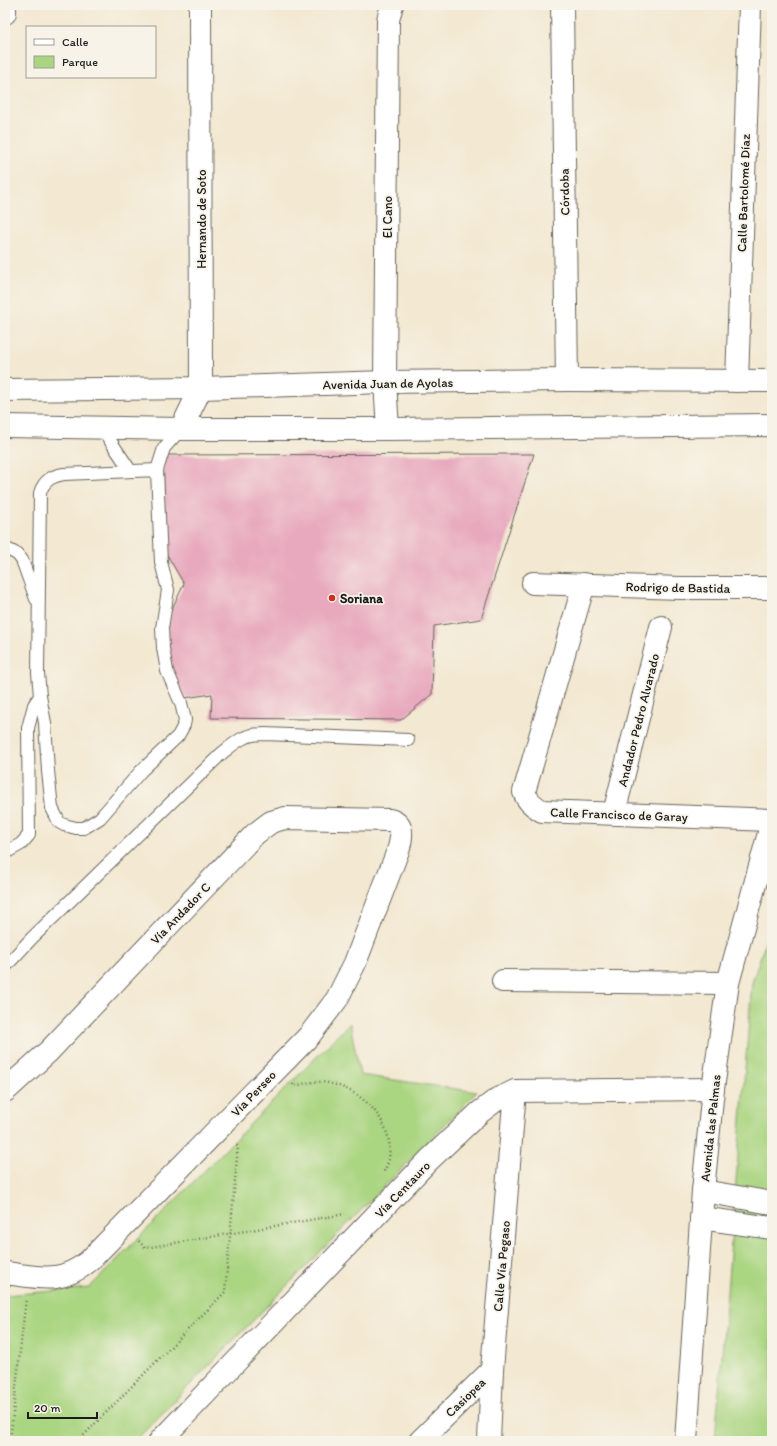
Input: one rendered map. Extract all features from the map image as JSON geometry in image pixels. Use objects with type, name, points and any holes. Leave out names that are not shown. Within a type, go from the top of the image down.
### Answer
[{"type":"street","points":[[5,5],[5,13]]},
{"type":"street","name":"Hernando de Soto","points":[[181,429],[201,388],[200,5]]},
{"type":"street","name":"El Cano","points":[[388,429],[385,382],[388,20],[392,5]]},
{"type":"street","name":"Córdoba","points":[[562,5],[566,380]]},
{"type":"street","name":"Calle Bartolomé Díaz","points":[[737,381],[750,5]]},
{"type":"street","name":"Avenida Juan de Ayolas","points":[[5,390],[201,388],[385,382],[566,380],[772,381]]},
{"type":"street","points":[[5,426],[181,429],[388,429],[772,425]]},
{"type":"street","name":"Rodrigo de Bastida","points":[[533,583],[680,588],[772,588]]},
{"type":"street","name":"Calle Francisco de Garay","points":[[584,584],[524,792],[526,798],[530,803],[542,811],[772,821]]},
{"type":"street","name":"Andador Pedro Alvarado","points":[[614,813],[661,627]]},
{"type":"street","name":"Vía Andador C","points":[[5,1091],[48,1051],[255,834],[271,822],[284,818],[390,820]]},
{"type":"street","name":"Vía Perseo","points":[[5,1273],[51,1278],[61,1277],[79,1269],[89,1261],[308,1036],[337,999],[355,963],[399,848],[401,829],[397,823],[390,820]]},
{"type":"street","name":"Avenida las Palmas","points":[[686,1441],[703,1191],[713,1089],[728,983],[772,821]]},
{"type":"street","points":[[503,981],[728,983]]},
{"type":"street","name":"Vía Centauro","points":[[160,1441],[429,1160],[479,1113],[496,1100],[515,1091],[713,1089]]},
{"type":"street","name":"Calle Vía Pegaso","points":[[490,1441],[492,1370],[515,1091]]},
{"type":"street","points":[[703,1191],[772,1203]]},
{"type":"street","points":[[701,1218],[772,1228]]},
{"type":"street","name":"Casiopea","points":[[420,1441],[492,1370]]},
{"type":"lane","points":[[101,427],[130,470]]},
{"type":"lane","points":[[157,470],[130,470],[53,476],[44,483],[40,493],[38,674],[45,722],[52,808],[59,822],[69,827],[84,828],[100,818],[141,771],[178,736],[183,729],[185,720],[181,703],[167,671],[163,648],[162,628],[168,590],[161,562],[157,470],[164,448],[181,429]]},
{"type":"lane","points":[[5,548],[17,554],[22,560],[38,606]]},
{"type":"lane","points":[[5,853],[21,844],[29,835],[28,728],[32,708],[40,696]]},
{"type":"lane","points":[[5,967],[209,766],[240,739],[255,734],[265,734],[408,740]]},
{"type":"path","points":[[277,1068],[294,1086],[320,1081],[338,1085],[357,1094],[370,1105],[382,1122],[389,1140],[389,1160],[380,1180],[396,1195]]},
{"type":"path","points":[[78,1441],[225,1292],[238,1147],[218,1129]]},
{"type":"path","points":[[125,1224],[145,1248],[346,1213],[363,1229]]},
{"type":"path","points":[[10,1441],[29,1276]]},
{"type":"green space","points":[[772,921],[772,1441],[715,1441],[752,983]]},
{"type":"green space","points":[[350,1023],[360,1075],[477,1092],[135,1441],[5,1441],[5,1295],[89,1288]]},
{"type":"building","name":"Soriana","points":[[534,454],[481,619],[434,626],[432,694],[401,720],[211,718],[212,694],[185,698],[175,678],[167,649],[170,613],[184,584],[166,553],[163,455]]},
{"type":"place","name":"Soriana","points":[[332,598]]}]
